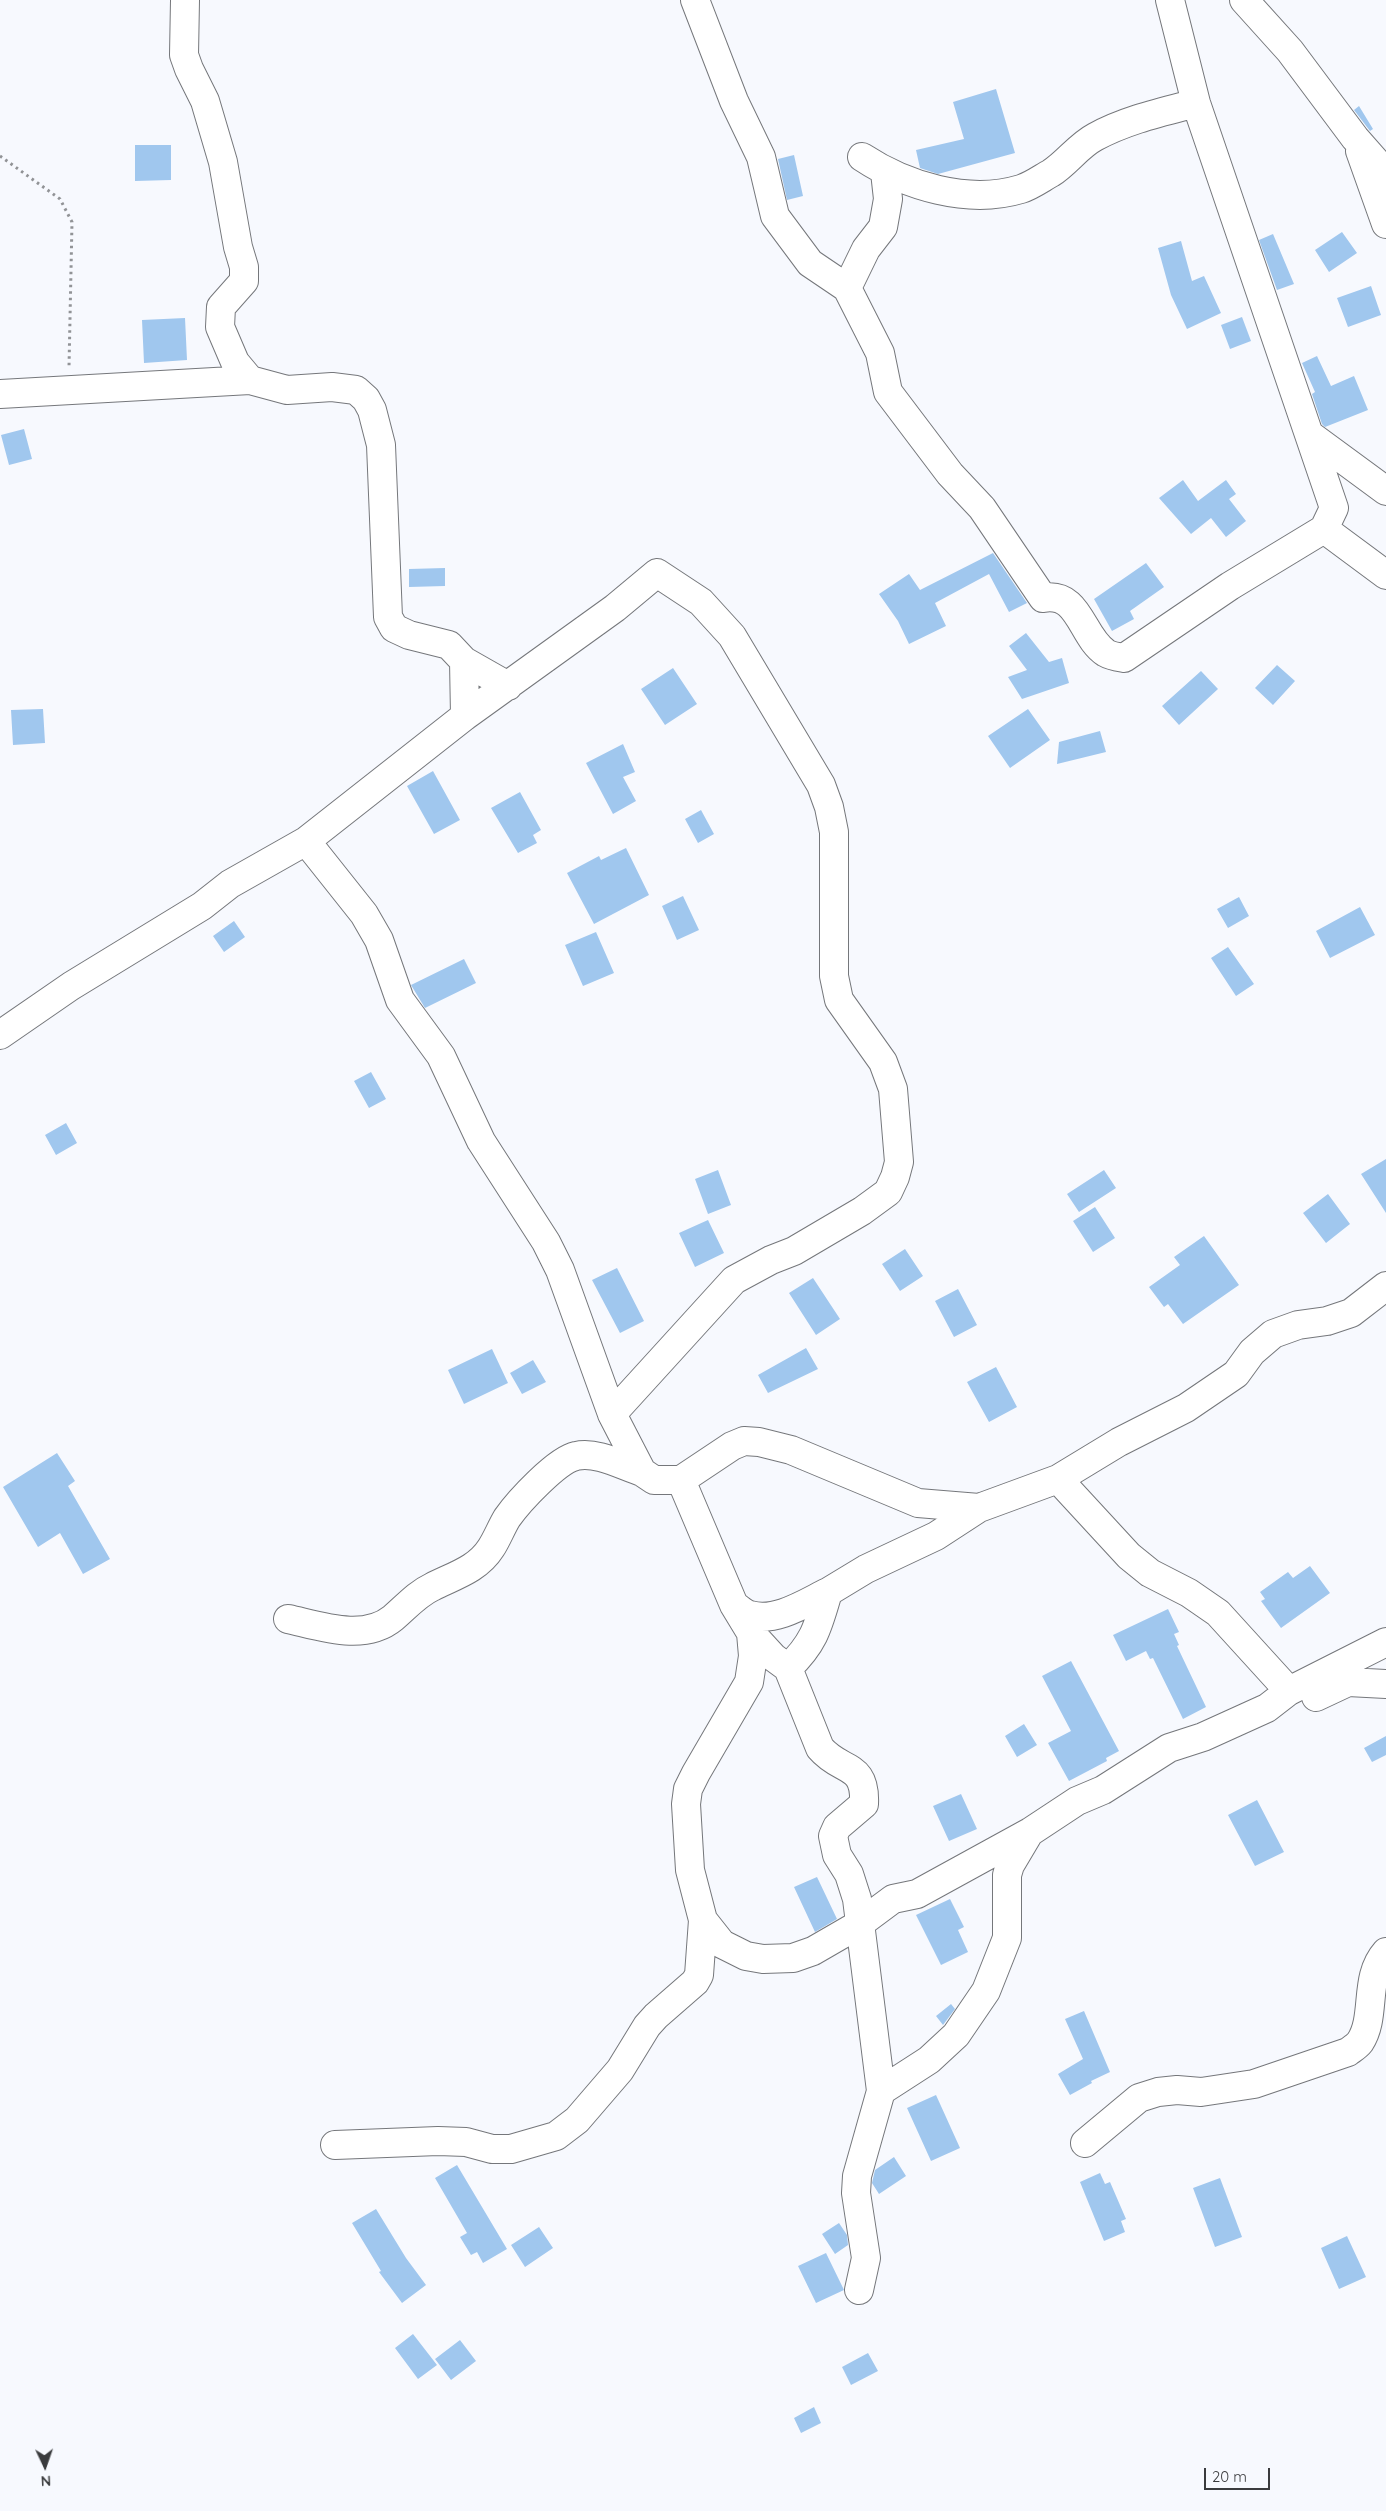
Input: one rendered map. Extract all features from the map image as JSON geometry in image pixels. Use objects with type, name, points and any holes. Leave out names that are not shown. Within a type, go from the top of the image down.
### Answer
[{"type":"street","points":[[186,0],[184,55],[189,69],[206,101],[222,162],[238,247],[244,267],[244,281],[221,307],[220,327],[235,362],[250,380]]},
{"type":"street","points":[[694,0],[734,101],[761,157],[775,216],[810,263],[847,288],[880,353],[888,392],[950,474],[982,508],[1043,598],[1054,596],[1066,601],[1104,652],[1124,658],[1230,586],[1324,529],[1334,508],[1196,102],[1170,0]]},
{"type":"street","points":[[1244,0],[1290,51],[1355,138],[1386,173]]},
{"type":"street","points":[[862,157],[885,172],[950,193],[984,194],[1022,189],[1053,172],[1095,137],[1143,116],[1196,102]]},
{"type":"street","points":[[1355,138],[1386,224]]},
{"type":"street","points":[[847,288],[866,249],[883,226],[888,199],[885,172]]},
{"type":"street","points":[[0,394],[250,380],[287,390],[332,387],[356,390],[366,399],[372,410],[381,445],[388,617],[394,628],[409,635],[449,645],[464,661],[508,686]]},
{"type":"street","points":[[1310,435],[1386,491]]},
{"type":"street","points":[[1324,529],[1386,575]]},
{"type":"street","points":[[0,1035],[71,986],[202,906],[230,884],[306,841],[465,716],[614,608],[657,573],[701,602],[732,636],[821,785],[829,806],[834,832],[834,976],[839,1000],[883,1062],[893,1089],[899,1162],[895,1178],[888,1192],[862,1211],[794,1251],[770,1260],[734,1280],[612,1414]]},
{"type":"street","points":[[464,661],[465,716]]},
{"type":"street","points":[[306,841],[364,914],[379,940],[400,1000],[440,1056],[481,1141],[546,1242],[560,1270],[612,1414],[642,1472]]},
{"type":"street","points":[[734,1605],[750,1615],[770,1615],[792,1610],[828,1592],[866,1569],[936,1536],[979,1508],[1058,1479],[1120,1442],[1186,1408],[1217,1388],[1236,1374],[1252,1352],[1273,1334],[1298,1325],[1327,1321],[1352,1313],[1386,1286]]},
{"type":"street","points":[[288,1619],[344,1631],[366,1630],[392,1619],[421,1593],[469,1569],[481,1560],[490,1549],[508,1518],[554,1467],[566,1459],[590,1455],[642,1472],[654,1480],[681,1480],[732,1446],[744,1441],[759,1442],[791,1450],[918,1503],[979,1508]]},
{"type":"street","points":[[1058,1479],[1130,1556],[1150,1573],[1189,1593],[1218,1613],[1289,1691]]},
{"type":"street","points":[[681,1480],[734,1605],[751,1633],[773,1657],[788,1668],[820,1748],[825,1755],[856,1772],[864,1791],[864,1804],[837,1828],[833,1836],[837,1856],[849,1874],[857,1899],[858,1925],[870,1997],[881,2091],[857,2176],[856,2193],[866,2258],[859,2290]]},
{"type":"street","points":[[788,1668],[810,1645],[818,1629],[828,1592]]},
{"type":"street","points":[[335,2145],[438,2141],[466,2142],[492,2149],[511,2149],[556,2136],[567,2130],[625,2063],[651,2021],[695,1982],[698,1975],[703,1920],[687,1852],[686,1804],[688,1789],[749,1682],[753,1656],[751,1633]]},
{"type":"street","points":[[703,1920],[722,1944],[732,1951],[763,1959],[793,1958],[813,1951],[858,1925],[893,1899],[917,1894],[1030,1832],[1077,1802],[1103,1790],[1169,1748],[1203,1737],[1267,1708],[1289,1691],[1386,1642]]},
{"type":"street","points":[[1267,1708],[1299,1707],[1332,1687],[1348,1682],[1386,1684]]},
{"type":"street","points":[[881,2091],[929,2060],[956,2035],[986,1991],[1007,1938],[1007,1875],[1010,1865],[1030,1832]]},
{"type":"street","points":[[849,1874],[893,1899]]},
{"type":"street","points":[[1085,2143],[1139,2098],[1158,2092],[1177,2090],[1201,2092],[1254,2084],[1348,2052],[1359,2043],[1365,2031],[1374,1973],[1386,1952]]},
{"type":"path","points":[[0,156],[60,199],[72,222],[68,390]]},
{"type":"building","points":[[996,89],[1015,153],[938,174],[920,168],[916,150],[964,139],[953,102]]},
{"type":"building","points":[[1359,106],[1373,129],[1370,131],[1354,110]]},
{"type":"building","points":[[135,145],[171,145],[171,180],[135,181]]},
{"type":"building","points":[[794,155],[803,196],[787,200],[778,159]]},
{"type":"building","points":[[1342,232],[1357,253],[1329,272],[1315,250]]},
{"type":"building","points":[[1273,234],[1294,284],[1277,290],[1259,240]]},
{"type":"building","points":[[1181,241],[1192,281],[1204,276],[1221,313],[1187,329],[1171,295],[1158,248]]},
{"type":"building","points":[[1371,286],[1381,315],[1348,327],[1337,298]]},
{"type":"building","points":[[1242,317],[1251,341],[1230,349],[1221,325]]},
{"type":"building","points":[[185,318],[187,360],[144,363],[142,320]]},
{"type":"building","points":[[1317,356],[1331,386],[1354,376],[1368,410],[1325,427],[1322,424],[1312,394],[1315,392],[1302,363]]},
{"type":"building","points":[[24,429],[32,459],[9,465],[1,435]]},
{"type":"building","points":[[1183,480],[1198,501],[1226,480],[1236,494],[1229,499],[1246,521],[1226,537],[1211,518],[1191,534],[1159,498]]},
{"type":"building","points":[[993,553],[1027,603],[1009,612],[989,574],[935,603],[946,626],[909,644],[898,621],[879,594],[909,574],[920,590]]},
{"type":"building","points":[[1146,563],[1164,587],[1130,611],[1134,619],[1112,631],[1094,599]]},
{"type":"building","points":[[445,568],[445,586],[409,587],[409,569]]},
{"type":"building","points":[[1026,633],[1049,662],[1062,658],[1069,683],[1022,699],[1008,677],[1027,670],[1009,646]]},
{"type":"building","points":[[1277,665],[1295,681],[1273,705],[1255,688]]},
{"type":"building","points":[[673,668],[697,704],[665,725],[641,689]]},
{"type":"building","points":[[1201,671],[1218,689],[1179,725],[1162,706]]},
{"type":"building","points":[[43,709],[45,743],[13,745],[11,710]]},
{"type":"building","points":[[1028,709],[1050,740],[1010,768],[988,736]]},
{"type":"building","points":[[1100,731],[1106,752],[1057,764],[1059,742]]},
{"type":"building","points":[[623,744],[635,772],[623,777],[636,801],[613,814],[586,763]]},
{"type":"building","points":[[433,771],[460,820],[434,834],[407,786]]},
{"type":"building","points":[[520,792],[541,830],[533,835],[537,843],[518,853],[491,808]]},
{"type":"building","points":[[701,810],[714,834],[698,843],[685,819]]},
{"type":"building","points":[[626,848],[649,895],[594,924],[567,873],[599,856],[601,860]]},
{"type":"building","points":[[683,896],[699,930],[677,940],[662,906]]},
{"type":"building","points":[[1239,897],[1249,916],[1228,928],[1217,909]]},
{"type":"building","points":[[1360,907],[1375,935],[1330,958],[1316,931]]},
{"type":"building","points":[[234,921],[245,937],[224,952],[213,936]]},
{"type":"building","points":[[596,932],[614,973],[583,986],[565,945]]},
{"type":"building","points":[[1228,947],[1254,984],[1236,996],[1211,958]]},
{"type":"building","points":[[464,959],[476,983],[425,1008],[411,985]]},
{"type":"building","points":[[371,1072],[386,1099],[369,1108],[354,1081]]},
{"type":"building","points":[[66,1123],[77,1143],[56,1155],[45,1135]]},
{"type":"building","points":[[1386,1159],[1386,1213],[1361,1174]]},
{"type":"building","points":[[718,1170],[731,1205],[708,1214],[695,1179]]},
{"type":"building","points":[[1104,1170],[1116,1188],[1079,1212],[1067,1194]]},
{"type":"building","points":[[1328,1194],[1350,1224],[1326,1243],[1303,1213]]},
{"type":"building","points":[[1095,1207],[1115,1238],[1093,1252],[1073,1221]]},
{"type":"building","points":[[708,1220],[724,1253],[695,1267],[679,1233]]},
{"type":"building","points":[[1204,1236],[1239,1285],[1183,1324],[1168,1304],[1164,1307],[1149,1287],[1180,1265],[1174,1257]]},
{"type":"building","points":[[905,1249],[923,1276],[900,1291],[882,1264]]},
{"type":"building","points":[[617,1268],[644,1321],[620,1333],[592,1280]]},
{"type":"building","points":[[813,1278],[840,1319],[816,1335],[789,1293]]},
{"type":"building","points":[[958,1289],[977,1325],[954,1337],[935,1301]]},
{"type":"building","points":[[806,1348],[818,1369],[768,1393],[758,1375]]},
{"type":"building","points":[[492,1349],[508,1383],[464,1404],[448,1370]]},
{"type":"building","points":[[533,1360],[546,1382],[522,1394],[510,1373]]},
{"type":"building","points":[[996,1367],[1017,1407],[989,1422],[967,1382]]},
{"type":"building","points":[[57,1453],[75,1481],[68,1486],[110,1559],[83,1574],[60,1533],[38,1547],[3,1487]]},
{"type":"building","points":[[1310,1566],[1330,1593],[1281,1628],[1261,1601],[1265,1599],[1260,1592],[1288,1572],[1293,1578]]},
{"type":"building","points":[[1168,1609],[1179,1632],[1174,1634],[1179,1645],[1177,1646],[1206,1707],[1183,1719],[1153,1658],[1150,1659],[1146,1651],[1126,1661],[1113,1635]]},
{"type":"building","points":[[1071,1661],[1119,1751],[1106,1758],[1107,1761],[1069,1781],[1048,1743],[1071,1731],[1042,1676]]},
{"type":"building","points":[[1024,1724],[1037,1745],[1017,1757],[1005,1736]]},
{"type":"building","points":[[1386,1736],[1386,1755],[1372,1762],[1364,1748]]},
{"type":"building","points":[[961,1794],[977,1829],[949,1841],[933,1806]]},
{"type":"building","points":[[1257,1800],[1284,1852],[1255,1866],[1228,1815]]},
{"type":"building","points":[[817,1877],[837,1919],[815,1932],[794,1887]]},
{"type":"building","points":[[950,1899],[964,1927],[958,1930],[968,1952],[941,1965],[916,1915]]},
{"type":"building","points":[[951,2004],[955,2009],[943,2025],[936,2016]]},
{"type":"building","points":[[1084,2011],[1110,2072],[1091,2081],[1092,2083],[1070,2095],[1058,2074],[1083,2059],[1065,2019]]},
{"type":"building","points":[[936,2095],[960,2148],[931,2161],[907,2108]]},
{"type":"building","points":[[894,2157],[906,2176],[879,2194],[872,2183],[875,2170]]},
{"type":"building","points":[[457,2165],[507,2249],[483,2263],[477,2252],[471,2255],[460,2237],[467,2233],[435,2178]]},
{"type":"building","points":[[1100,2173],[1105,2184],[1110,2182],[1126,2219],[1121,2221],[1125,2232],[1104,2241],[1080,2182]]},
{"type":"building","points":[[1220,2178],[1242,2237],[1215,2247],[1193,2188]]},
{"type":"building","points":[[376,2209],[406,2258],[426,2285],[402,2303],[379,2272],[381,2271],[352,2223]]},
{"type":"building","points":[[839,2223],[847,2235],[848,2245],[835,2254],[822,2234]]},
{"type":"building","points":[[539,2227],[553,2248],[525,2267],[511,2245]]},
{"type":"building","points":[[1347,2236],[1366,2277],[1339,2289],[1321,2248]]},
{"type":"building","points":[[826,2253],[844,2290],[816,2303],[798,2266]]},
{"type":"building","points":[[413,2334],[437,2365],[418,2379],[395,2348]]},
{"type":"building","points":[[460,2340],[476,2361],[451,2380],[435,2359]]},
{"type":"building","points":[[868,2353],[878,2371],[851,2385],[842,2367]]},
{"type":"building","points":[[814,2407],[821,2423],[801,2433],[794,2418]]}]
